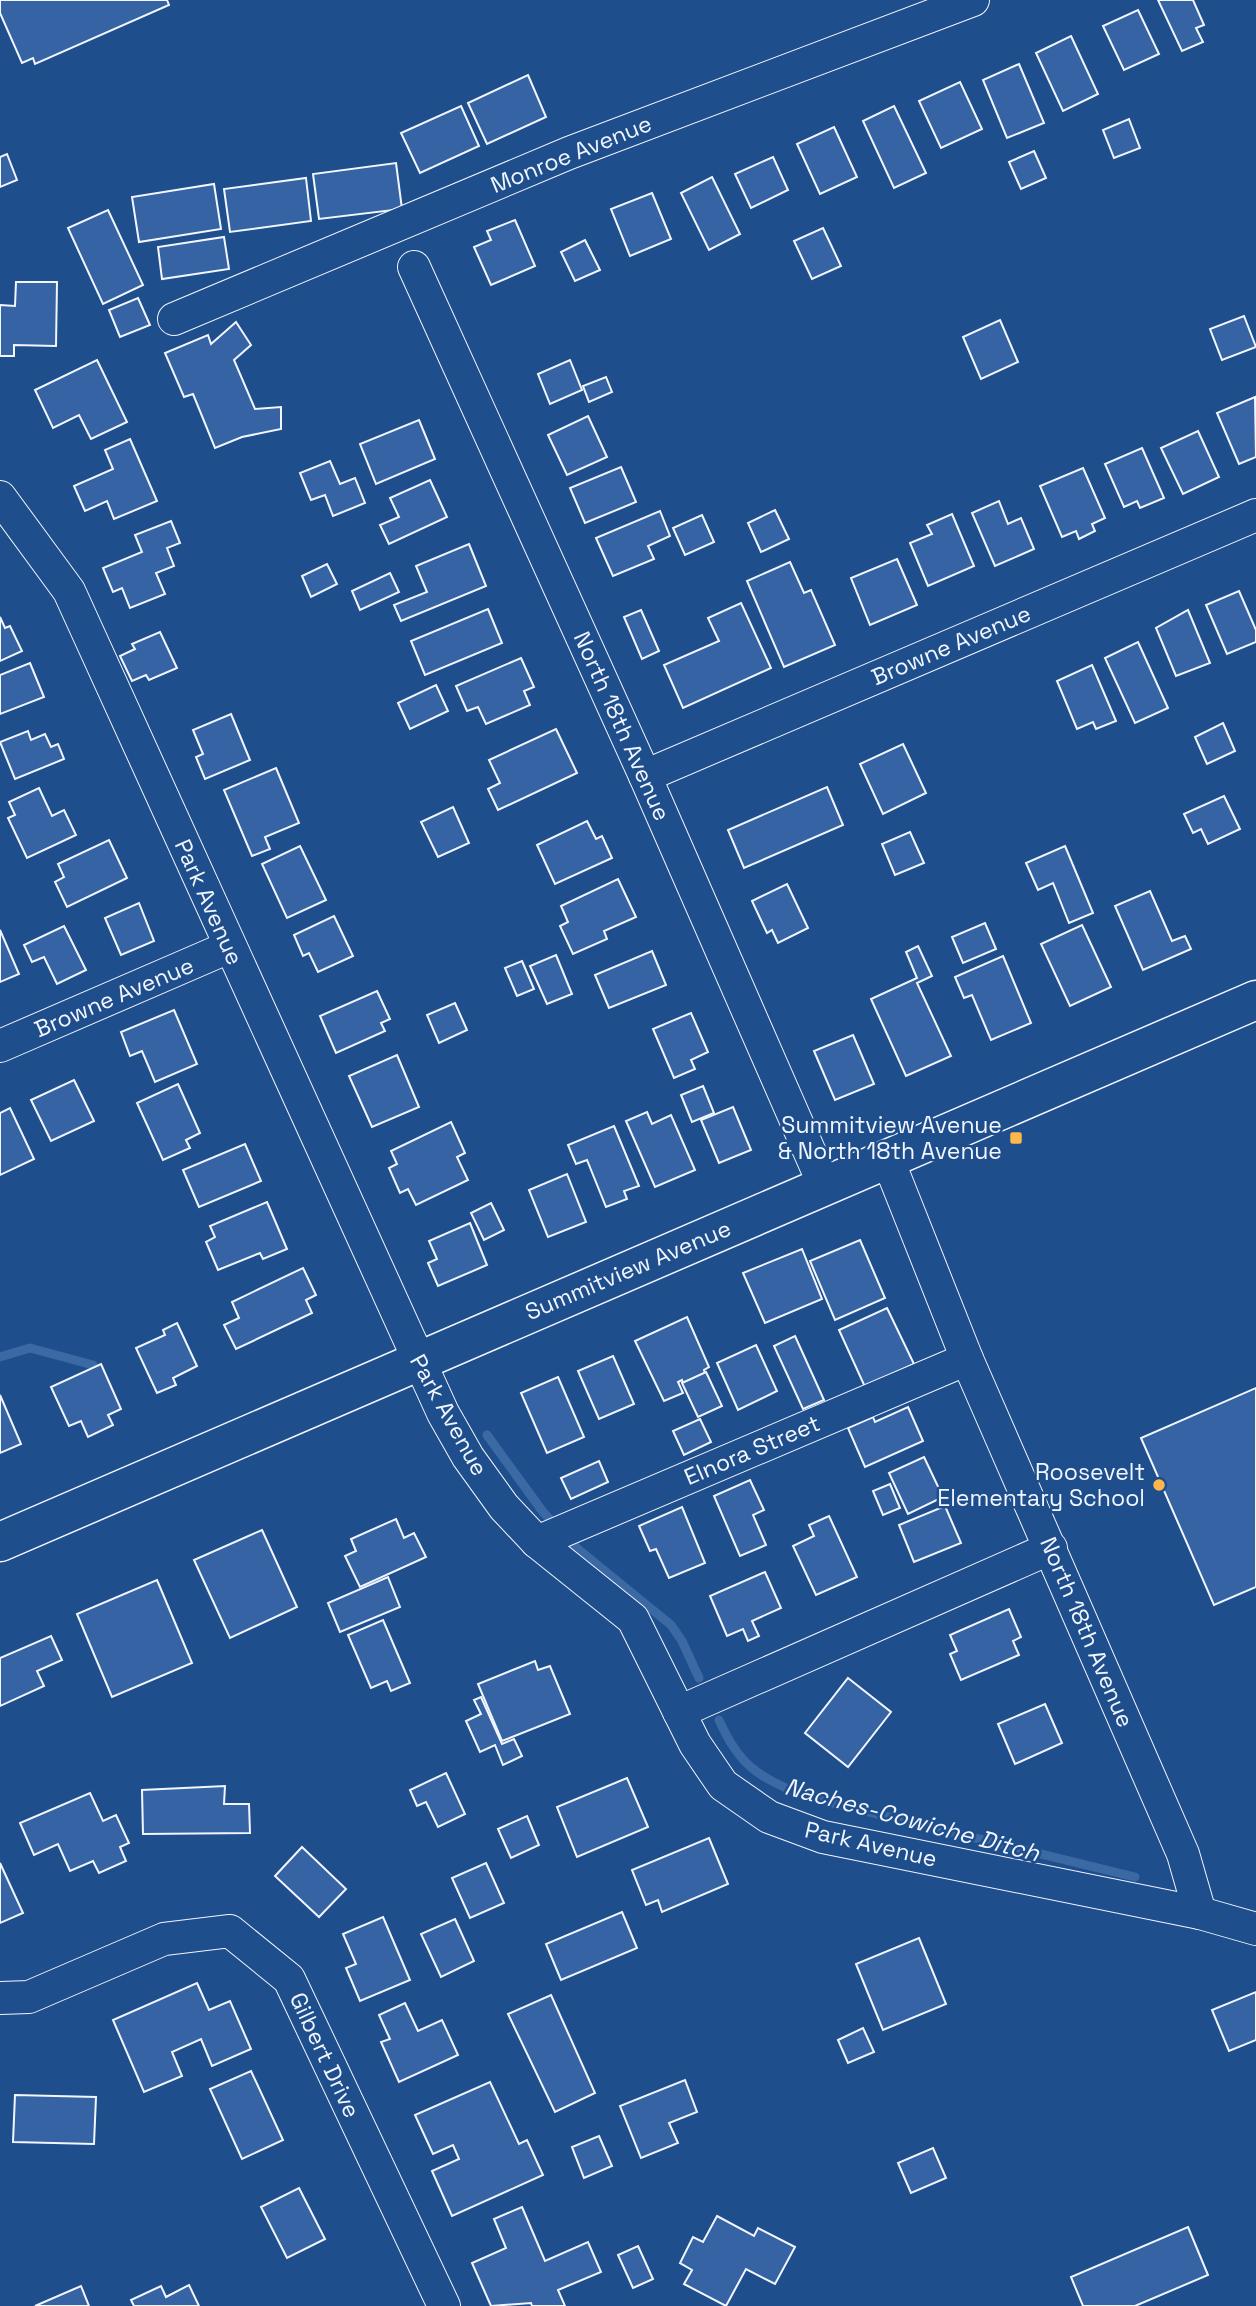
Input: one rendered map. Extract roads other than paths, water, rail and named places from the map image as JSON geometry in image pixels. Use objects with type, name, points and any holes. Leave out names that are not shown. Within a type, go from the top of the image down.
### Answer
[{"type":"main road","name":"Summitview Avenue","points":[[0,1542],[416,1360],[825,1187],[1256,1000]]},
{"type":"street","name":"Monroe Avenue","points":[[174,318],[569,153],[973,0]]},
{"type":"street","name":"North 18th Avenue","points":[[414,267],[645,776],[825,1187]]},
{"type":"street","name":"Park Avenue","points":[[0,497],[69,591],[416,1360],[468,1457],[504,1507],[553,1535],[633,1619],[695,1744],[723,1785],[769,1817],[823,1837],[1200,1913],[1256,1929]]},
{"type":"street","name":"Browne Avenue","points":[[645,776],[1256,515]]},
{"type":"street","name":"Browne Avenue","points":[[0,1046],[229,947]]},
{"type":"street","name":"North 18th Avenue","points":[[888,1160],[967,1359],[1183,1854],[1200,1913]]},
{"type":"street","name":"Elnora Street","points":[[553,1535],[967,1359]]},
{"type":"street","points":[[679,1712],[1051,1548]]},
{"type":"street","name":"Gilbert Drive","points":[[0,1998],[29,1997],[164,1939],[230,1931],[289,1979],[444,2306]]},
{"type":"waterway","name":"Naches-Cowiche Ditch","points":[[0,1357],[30,1348],[93,1365]]},
{"type":"waterway","name":"Naches-Cowiche Ditch","points":[[487,1435],[543,1512],[579,1550],[671,1625],[682,1641],[699,1678]]},
{"type":"waterway","name":"Naches-Cowiche Ditch","points":[[719,1720],[735,1749],[752,1768],[773,1782],[803,1796],[1135,1877]]},
{"type":"place","name":"Summitview Avenue & North 18th Avenue","points":[[1016,1138]]},
{"type":"place","name":"Roosevelt Elementary School","points":[[1159,1485]]}]
